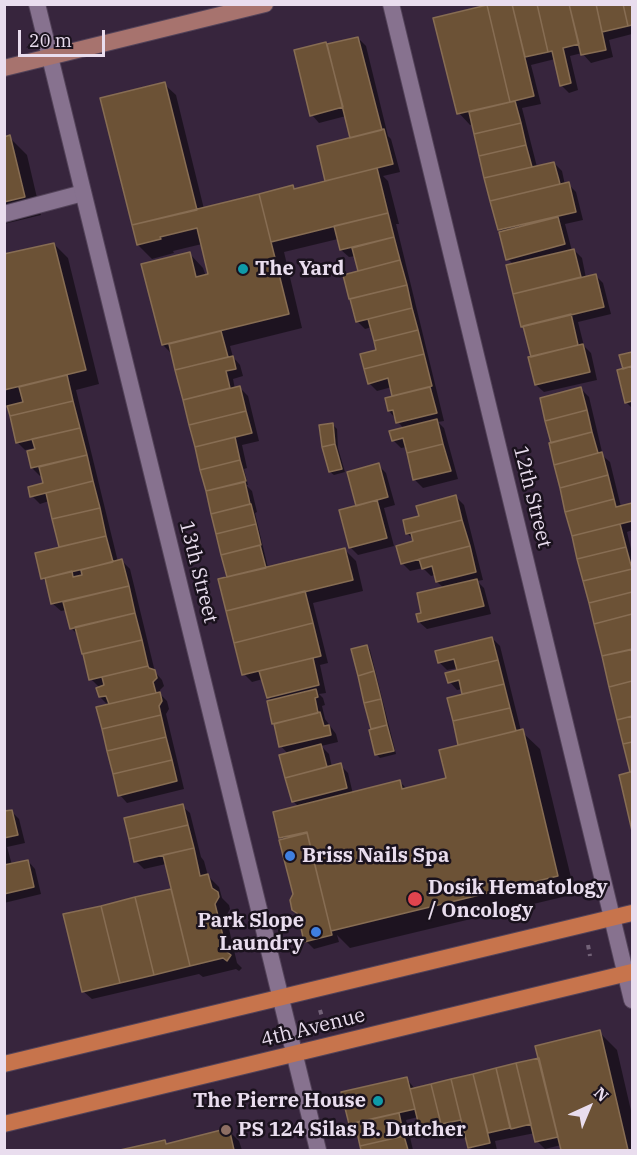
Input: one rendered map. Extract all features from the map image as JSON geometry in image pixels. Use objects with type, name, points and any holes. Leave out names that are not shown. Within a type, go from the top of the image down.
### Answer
[{"type":"main road","points":[[4,68],[265,4]]},
{"type":"main road","name":"4th Avenue","points":[[4,1064],[633,913]]},
{"type":"main road","name":"4th Avenue","points":[[4,1124],[629,972]]},
{"type":"street","name":"13th Street","points":[[37,4],[318,1150]]},
{"type":"street","name":"12th Street","points":[[391,4],[613,918],[629,972],[633,1000]]},
{"type":"street","points":[[4,214],[83,193]]},
{"type":"path","points":[[588,945],[590,956]]},
{"type":"building","points":[[512,4],[537,4],[548,52],[525,57]]},
{"type":"building","points":[[512,4],[534,96],[510,102],[487,5]]},
{"type":"building","points":[[537,4],[569,4],[579,44],[563,48],[571,83],[560,86],[552,51],[548,52]]},
{"type":"building","points":[[569,4],[596,4],[606,50],[581,55]]},
{"type":"building","points":[[596,4],[623,4],[628,26],[602,32]]},
{"type":"building","points":[[623,4],[632,4],[632,25],[628,26]]},
{"type":"building","points":[[487,5],[510,102],[457,114],[433,18]]},
{"type":"building","points":[[358,37],[382,130],[350,138],[327,44]]},
{"type":"building","points":[[326,42],[343,107],[310,116],[294,50]]},
{"type":"building","points":[[165,82],[197,210],[132,225],[100,98]]},
{"type":"building","points":[[515,101],[521,123],[474,134],[469,112]]},
{"type":"building","points":[[521,123],[526,145],[479,156],[474,134]]},
{"type":"building","points":[[384,129],[393,164],[325,181],[317,146]]},
{"type":"building","points":[[10,135],[25,197],[4,202],[4,137]]},
{"type":"building","points":[[526,145],[532,167],[484,178],[479,156]]},
{"type":"building","points":[[554,162],[560,184],[490,201],[484,178]]},
{"type":"building","points":[[377,168],[388,213],[271,242],[259,194],[293,185],[294,189]]},
{"type":"building","points":[[569,182],[576,212],[498,230],[490,201]]},
{"type":"building","name":"The Yard","points":[[259,194],[289,314],[162,345],[141,264],[190,252],[196,277],[208,274],[197,228],[137,245],[132,225]]},
{"type":"building","points":[[388,213],[394,237],[340,250],[334,226]]},
{"type":"building","points":[[558,217],[565,244],[506,260],[499,232]]},
{"type":"building","points":[[394,237],[400,260],[358,271],[352,248]]},
{"type":"building","points":[[54,243],[86,370],[4,390],[4,254]]},
{"type":"building","points":[[574,249],[581,277],[513,294],[506,265]]},
{"type":"building","points":[[400,260],[407,285],[349,299],[343,275]]},
{"type":"building","points":[[596,274],[604,307],[521,327],[513,294]]},
{"type":"building","points":[[407,285],[412,308],[356,322],[350,299]]},
{"type":"building","points":[[412,308],[418,330],[374,341],[368,319]]},
{"type":"building","points":[[571,314],[578,345],[531,357],[523,326]]},
{"type":"building","points":[[418,330],[424,354],[364,369],[360,354],[376,350],[374,341]]},
{"type":"building","points":[[221,331],[228,357],[175,370],[169,344]]},
{"type":"building","points":[[583,344],[590,372],[535,385],[528,357]]},
{"type":"building","points":[[632,352],[632,366],[623,369],[619,355]]},
{"type":"building","points":[[424,354],[432,386],[392,396],[388,378],[368,384],[364,369]]},
{"type":"building","points":[[233,356],[236,369],[226,371],[230,388],[183,400],[175,370]]},
{"type":"building","points":[[632,366],[632,401],[625,403],[617,370]]},
{"type":"building","points":[[67,375],[73,401],[10,416],[7,406],[23,402],[19,387]]},
{"type":"building","points":[[240,386],[246,411],[189,425],[183,400]]},
{"type":"building","points":[[430,387],[437,413],[396,423],[393,410],[388,411],[385,398]]},
{"type":"building","points":[[581,387],[587,410],[545,421],[540,398]]},
{"type":"building","points":[[73,401],[80,428],[16,443],[10,416]]},
{"type":"building","points":[[587,410],[592,432],[551,443],[545,421]]},
{"type":"building","points":[[246,411],[252,433],[195,447],[189,425]]},
{"type":"building","points":[[437,419],[443,444],[407,453],[403,438],[392,441],[389,431]]},
{"type":"building","points":[[333,423],[335,444],[322,447],[319,425]]},
{"type":"building","points":[[80,428],[87,455],[31,468],[27,451],[35,449],[32,439]]},
{"type":"building","points":[[592,432],[598,453],[554,465],[549,443]]},
{"type":"building","points":[[235,437],[240,460],[200,470],[195,447]]},
{"type":"building","points":[[335,444],[342,469],[329,472],[322,447]]},
{"type":"building","points":[[443,444],[451,471],[413,480],[407,453]]},
{"type":"building","points":[[602,452],[608,475],[560,488],[554,465]]},
{"type":"building","points":[[87,455],[93,481],[30,497],[28,487],[43,483],[39,467]]},
{"type":"building","points":[[240,460],[246,481],[206,491],[200,470]]},
{"type":"building","points":[[379,463],[388,497],[356,506],[347,472]]},
{"type":"building","points":[[608,475],[614,499],[565,512],[560,488]]},
{"type":"building","points":[[93,481],[100,508],[52,519],[46,493]]},
{"type":"building","points":[[245,482],[250,504],[211,514],[206,491]]},
{"type":"building","points":[[456,495],[462,520],[406,534],[403,520],[419,516],[416,506]]},
{"type":"building","points":[[614,499],[616,507],[632,503],[632,521],[572,536],[565,512]]},
{"type":"building","points":[[377,500],[387,538],[349,548],[339,510]]},
{"type":"building","points":[[251,504],[256,524],[216,534],[211,514]]},
{"type":"building","points":[[100,508],[106,536],[59,547],[52,519]]},
{"type":"building","points":[[462,520],[470,546],[401,564],[396,546],[413,541],[411,533]]},
{"type":"building","points":[[256,524],[261,545],[221,555],[216,534]]},
{"type":"building","points":[[620,524],[626,547],[577,559],[572,536]]},
{"type":"building","points":[[106,536],[113,562],[41,579],[35,553]]},
{"type":"building","points":[[260,545],[266,568],[227,577],[221,555]]},
{"type":"building","points":[[470,546],[476,572],[436,582],[432,566],[422,569],[419,559]]},
{"type":"building","points":[[626,547],[632,569],[583,581],[577,559]]},
{"type":"building","points":[[345,548],[353,580],[226,611],[218,579]]},
{"type":"building","points":[[122,559],[129,586],[51,604],[45,578],[72,571],[73,577],[82,575],[81,570]]},
{"type":"building","points":[[632,569],[632,592],[589,603],[583,581]]},
{"type":"building","points":[[477,579],[484,606],[418,622],[416,614],[421,613],[417,593]]},
{"type":"building","points":[[129,586],[135,613],[70,629],[63,602]]},
{"type":"building","points":[[305,591],[313,623],[234,643],[226,611]]},
{"type":"building","points":[[632,592],[632,614],[594,624],[589,603]]},
{"type":"building","points":[[135,613],[142,640],[82,654],[75,627]]},
{"type":"building","points":[[632,614],[632,649],[602,656],[594,624]]},
{"type":"building","points":[[313,623],[321,656],[242,675],[234,643]]},
{"type":"building","points":[[492,637],[498,660],[457,670],[454,659],[438,663],[435,651]]},
{"type":"building","points":[[142,640],[148,666],[89,680],[83,654]]},
{"type":"building","points":[[367,645],[374,671],[358,676],[351,649]]},
{"type":"building","points":[[632,651],[632,681],[609,687],[602,656]]},
{"type":"building","points":[[313,658],[319,685],[267,698],[259,671]]},
{"type":"building","points":[[498,660],[504,684],[462,694],[459,680],[448,683],[445,673]]},
{"type":"building","points":[[148,666],[155,670],[157,678],[153,682],[156,693],[109,704],[106,696],[99,697],[96,688],[104,685],[102,677]]},
{"type":"building","points":[[374,671],[381,699],[364,703],[358,676]]},
{"type":"building","points":[[632,681],[632,716],[617,720],[609,687]]},
{"type":"building","points":[[504,684],[510,708],[453,721],[447,698]]},
{"type":"building","points":[[316,689],[318,713],[272,724],[267,701]]},
{"type":"building","points":[[160,692],[161,715],[102,729],[96,707]]},
{"type":"building","points":[[381,699],[387,725],[371,729],[364,703]]},
{"type":"building","points":[[510,708],[516,731],[458,745],[453,721]]},
{"type":"building","points":[[320,712],[324,726],[329,725],[331,735],[279,747],[274,724]]},
{"type":"building","points":[[161,715],[166,737],[107,751],[102,729]]},
{"type":"building","points":[[632,716],[632,742],[623,744],[617,720]]},
{"type":"building","points":[[387,725],[394,751],[375,755],[369,730]]},
{"type":"building","points":[[523,729],[558,876],[331,931],[307,832],[279,838],[273,812],[400,780],[402,789],[446,778],[439,750]]},
{"type":"building","points":[[166,737],[172,760],[113,774],[107,751]]},
{"type":"building","points":[[632,742],[632,772],[630,772],[623,744]]},
{"type":"building","points":[[321,744],[327,767],[285,778],[279,755]]},
{"type":"building","points":[[172,760],[177,781],[118,796],[113,774]]},
{"type":"building","points":[[341,763],[347,788],[292,802],[285,778]]},
{"type":"building","points":[[632,772],[632,831],[619,775]]},
{"type":"building","points":[[183,804],[188,825],[129,839],[124,818]]},
{"type":"building","points":[[12,810],[18,835],[4,838],[4,811]]},
{"type":"building","points":[[188,825],[194,848],[134,862],[129,839]]},
{"type":"building","points":[[307,833],[332,935],[304,942],[298,914],[292,910],[290,900],[293,894],[279,840]]},
{"type":"building","points":[[194,848],[200,876],[208,874],[212,888],[218,892],[219,897],[215,904],[227,952],[231,955],[227,961],[223,958],[190,966],[163,855]]},
{"type":"building","points":[[28,860],[34,887],[4,894],[4,865]]},
{"type":"building","points":[[171,889],[190,966],[154,975],[135,897]]},
{"type":"building","points":[[135,897],[154,975],[120,983],[101,906]]},
{"type":"building","points":[[101,906],[120,983],[82,992],[63,914]]},
{"type":"building","points":[[600,1030],[628,1150],[561,1150],[535,1046]]},
{"type":"building","points":[[539,1058],[558,1137],[535,1142],[516,1063]]},
{"type":"building","points":[[516,1063],[531,1124],[511,1129],[496,1068]]},
{"type":"building","points":[[496,1068],[510,1128],[488,1133],[473,1074]]},
{"type":"building","points":[[473,1074],[490,1143],[468,1148],[451,1079]]},
{"type":"building","name":"The Pierre House","points":[[407,1077],[415,1109],[349,1124],[341,1092]]},
{"type":"building","points":[[451,1079],[461,1120],[441,1124],[431,1084]]},
{"type":"building","points":[[431,1084],[441,1124],[420,1130],[410,1089]]},
{"type":"building","points":[[399,1113],[404,1136],[360,1146],[355,1123]]},
{"type":"building","points":[[229,1128],[234,1150],[120,1150],[165,1140],[166,1144]]},
{"type":"building","points":[[404,1136],[408,1150],[361,1150],[360,1146]]},
{"type":"place","name":"The Yard","points":[[243,269]]},
{"type":"place","name":"Briss Nails Spa","points":[[290,856]]},
{"type":"place","name":"Dosik Hematology / Oncology","points":[[415,899]]},
{"type":"place","name":"Park Slope Laundry","points":[[316,932]]},
{"type":"place","name":"The Pierre House","points":[[378,1101]]},
{"type":"place","name":"PS 124 Silas B. Dutcher","points":[[226,1130]]}]
